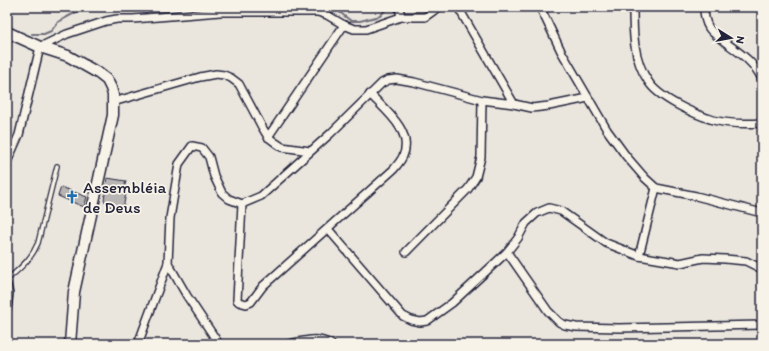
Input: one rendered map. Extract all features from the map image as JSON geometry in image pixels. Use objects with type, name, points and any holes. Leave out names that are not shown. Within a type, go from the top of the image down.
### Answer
[{"type":"main road","points":[[7,32],[40,47],[68,56],[98,73],[107,80],[113,95],[113,115],[74,292],[70,344]]},
{"type":"street","points":[[399,7],[402,18]]},
{"type":"street","points":[[7,162],[19,135],[40,47],[67,34],[106,21],[117,19],[220,12],[318,12],[354,29],[366,29],[402,18],[425,17],[439,7]]},
{"type":"street","points":[[458,7],[514,104]]},
{"type":"street","points":[[540,7],[561,51],[607,130],[626,156],[656,188],[696,196],[762,213]]},
{"type":"street","points":[[633,7],[633,40],[637,56],[644,76],[648,83],[657,92],[666,99],[714,120],[731,123],[762,123]]},
{"type":"street","points":[[704,7],[704,15],[708,27],[746,57],[755,67],[762,79]]},
{"type":"street","points":[[268,137],[344,25]]},
{"type":"street","points":[[113,102],[200,76],[216,74],[224,75],[232,78],[239,84],[268,137],[282,147],[310,150]]},
{"type":"street","points":[[138,344],[168,263],[170,218],[179,164],[192,146],[202,148],[209,157],[214,176],[222,193],[229,199],[242,204],[261,196],[310,150],[330,134],[382,83],[388,80],[397,79],[414,82],[482,100],[532,108],[564,104],[588,98]]},
{"type":"street","points":[[242,204],[237,300],[242,304],[249,304],[263,286],[394,169],[403,156],[406,147],[402,129],[370,94]]},
{"type":"street","points":[[406,252],[468,189],[476,177],[481,157],[482,100]]},
{"type":"street","points":[[639,256],[656,188]]},
{"type":"street","points":[[328,229],[403,316],[410,320],[420,322],[427,321],[452,303],[507,252],[518,238],[526,223],[538,213],[549,208],[561,211],[606,242],[639,256],[680,262],[703,258],[725,259],[746,262],[762,269]]},
{"type":"street","points":[[507,252],[548,311],[559,322],[565,325],[576,327],[619,328],[762,325]]},
{"type":"street","points":[[168,263],[218,344]]},
{"type":"street","points":[[7,285],[9,294],[7,309]]},
{"type":"street","points":[[289,344],[315,339],[323,340],[332,344]]},
{"type":"lane","points":[[7,280],[29,260],[38,243],[57,166]]},
{"type":"building","points":[[107,178],[126,181],[123,193],[126,193],[123,209],[108,206],[109,202],[104,201]]},
{"type":"building","name":"Assembléia de Deus","points":[[61,187],[87,197],[84,207],[58,196]]},
{"type":"waterway","points":[[32,34],[44,34],[51,31],[58,22],[80,10],[127,7]]},
{"type":"waterway","points":[[333,7],[351,21],[360,21],[380,16],[387,8]]},
{"type":"waterway","points":[[7,61],[10,54]]},
{"type":"place","name":"Assembléia de Deus","points":[[72,197]]}]
